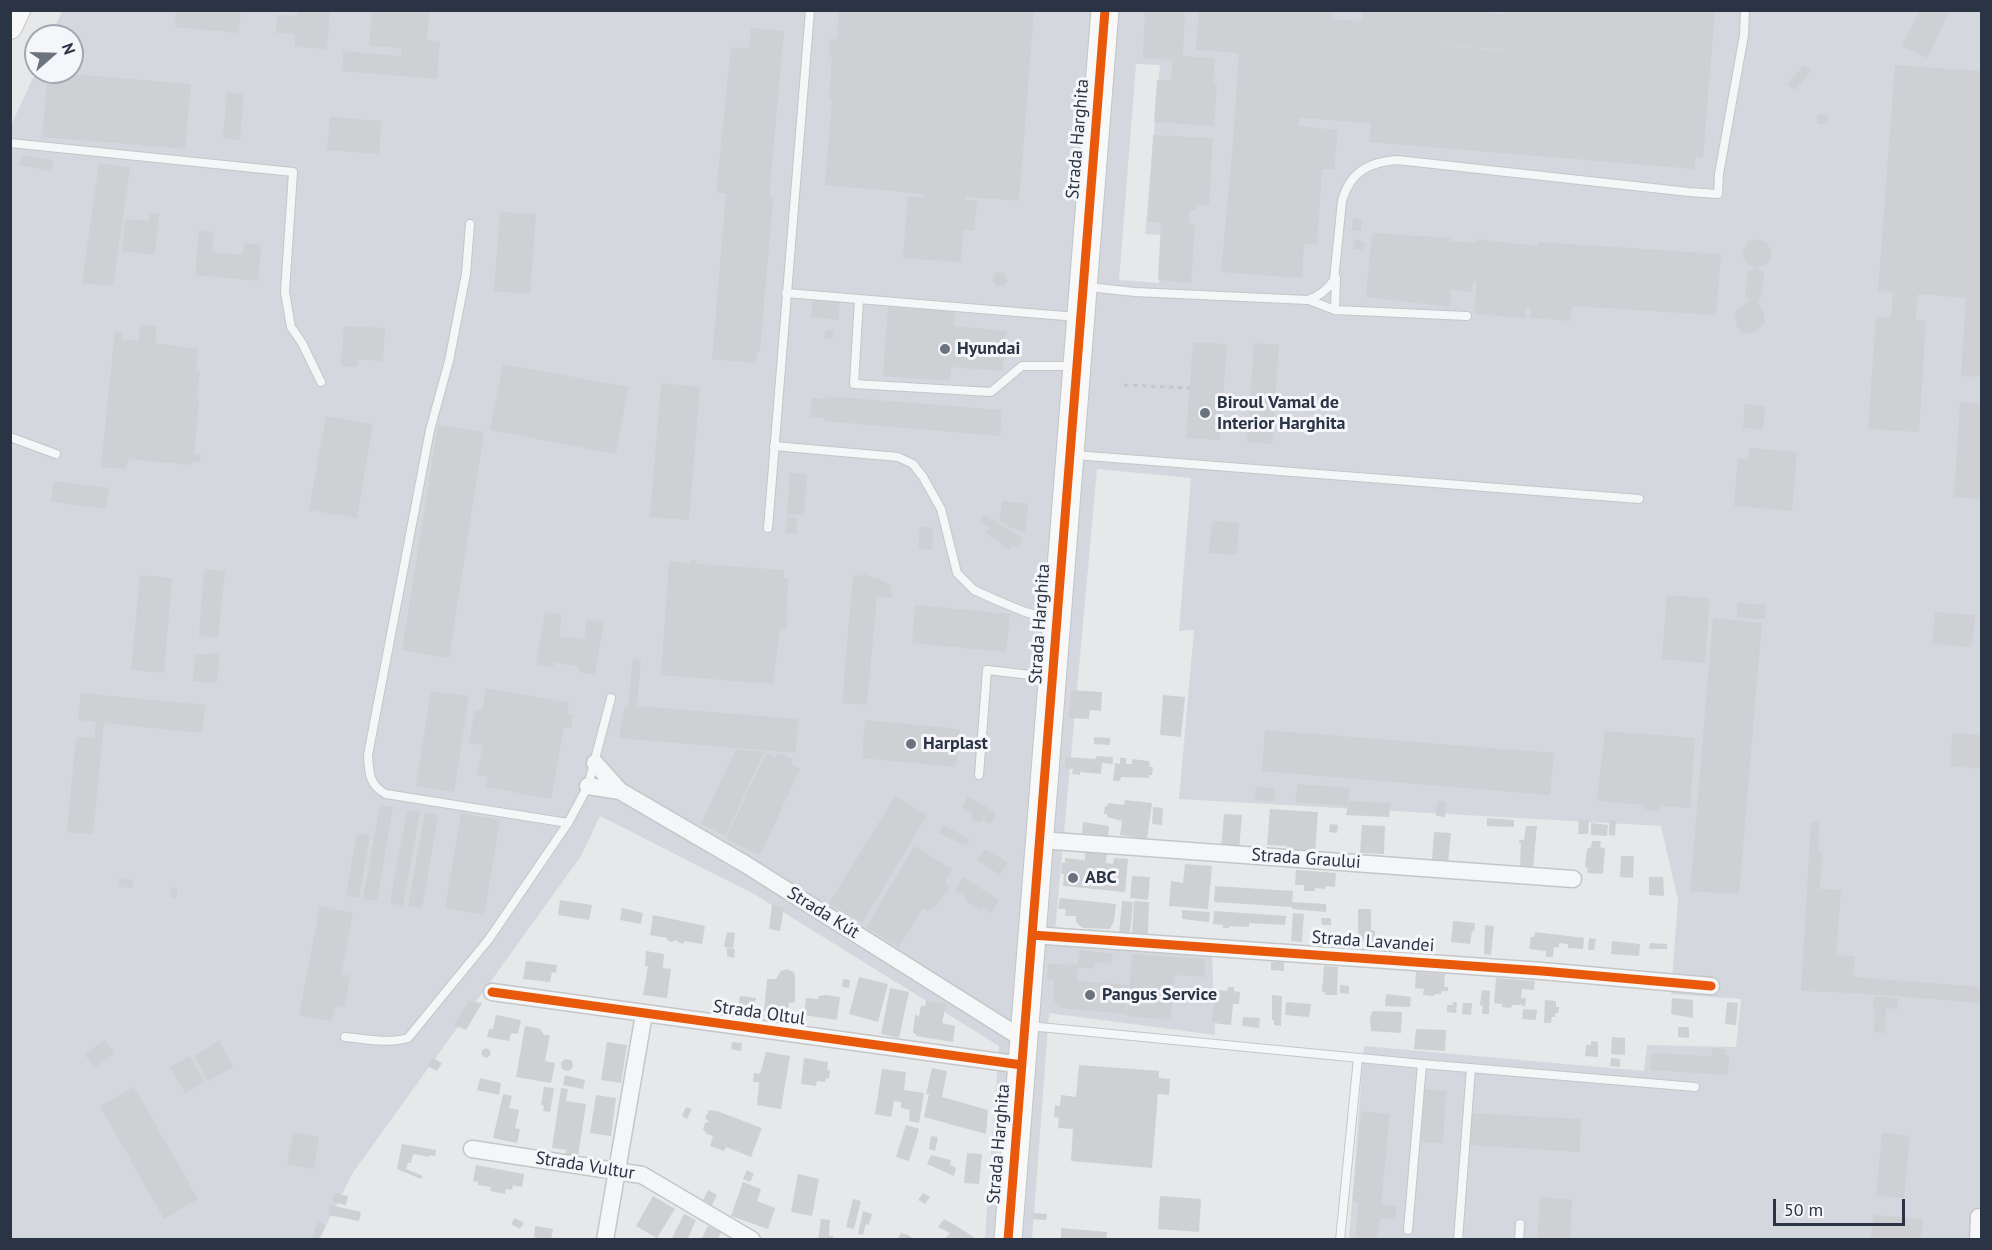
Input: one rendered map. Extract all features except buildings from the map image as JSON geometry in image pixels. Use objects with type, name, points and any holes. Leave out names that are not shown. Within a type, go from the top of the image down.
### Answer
[{"type":"main road","name":"Strada Harghita","points":[[1008,1239],[1105,10]]},
{"type":"street","points":[[10,27],[18,10]]},
{"type":"street","name":"Strada Kút","points":[[595,763],[620,790],[1024,1032]]},
{"type":"street","name":"Strada Kút","points":[[588,786],[620,790]]},
{"type":"street","name":"Strada Graului","points":[[1040,840],[1573,879]]},
{"type":"street","name":"Strada Lavandei","points":[[1032,934],[1542,971],[1711,986]]},
{"type":"street","name":"Strada Oltul","points":[[492,993],[1022,1065]]},
{"type":"street","points":[[605,1239],[644,1014]]},
{"type":"street","name":"Strada Vultur","points":[[472,1149],[642,1175],[752,1239]]},
{"type":"street","points":[[1978,1239],[1980,1217]]},
{"type":"lane","points":[[768,528],[810,10]]},
{"type":"lane","points":[[1335,310],[1342,201],[1346,188],[1352,178],[1360,172],[1383,161],[1398,160],[1719,194],[1719,174],[1744,35],[1745,10]]},
{"type":"lane","points":[[10,143],[294,172],[285,292],[291,327],[302,343],[321,382]]},
{"type":"lane","points":[[471,224],[466,274],[449,361],[430,430],[368,754],[369,773],[375,789],[386,794],[568,824]]},
{"type":"lane","points":[[1308,300],[1327,290],[1334,280],[1336,268]]},
{"type":"lane","points":[[1083,287],[1135,292],[1308,300],[1335,310],[1467,316]]},
{"type":"lane","points":[[786,293],[1081,318]]},
{"type":"lane","points":[[859,299],[854,384],[991,393],[1022,366],[1077,366]]},
{"type":"lane","points":[[10,437],[56,454]]},
{"type":"lane","points":[[774,446],[898,457],[913,464],[941,508],[957,573],[974,590],[1025,612],[1057,620]]},
{"type":"lane","points":[[1070,454],[1640,499]]},
{"type":"lane","points":[[979,775],[987,670],[1052,678]]},
{"type":"lane","points":[[345,1037],[386,1041],[408,1038],[489,939],[568,824],[588,786],[611,698]]},
{"type":"lane","points":[[1024,1032],[1695,1087]]},
{"type":"lane","points":[[1341,1239],[1358,1058]]},
{"type":"lane","points":[[1408,1230],[1422,1064]]},
{"type":"lane","points":[[1458,1239],[1471,1068]]},
{"type":"lane","points":[[1519,1239],[1520,1224]]},
{"type":"path","points":[[1124,385],[1190,388]]},
{"type":"shaded area","points":[[62,11],[1981,11],[1981,1239],[1349,1239],[1364,1046],[1644,1071],[1647,1045],[1736,1047],[1741,999],[1671,994],[1678,900],[1661,826],[1179,799],[1194,630],[1179,631],[1191,478],[1097,469],[1054,943],[1212,956],[1215,1035],[1049,1013],[1032,1239],[985,1239],[999,1046],[754,894],[600,816],[581,856],[352,1174],[319,1239],[11,1240],[10,128],[30,84],[84,84],[84,24],[56,24]],"holes":[[[1136,64],[1160,65],[1145,234],[1163,235],[1159,283],[1119,280]]]},
{"type":"cycle path","points":[[1008,1240],[1105,10]]},
{"type":"cycle path","points":[[1032,935],[1542,971],[1711,986]]},
{"type":"cycle path","points":[[492,992],[1022,1065]]},
{"type":"place","name":"Hyundai","points":[[945,349]]},
{"type":"place","name":"Biroul Vamal de Interior Harghita","points":[[1205,413]]},
{"type":"place","name":"Harplast","points":[[911,744]]},
{"type":"place","name":"ABC","points":[[1073,878]]},
{"type":"place","name":"Pangus Service","points":[[1090,995]]}]
